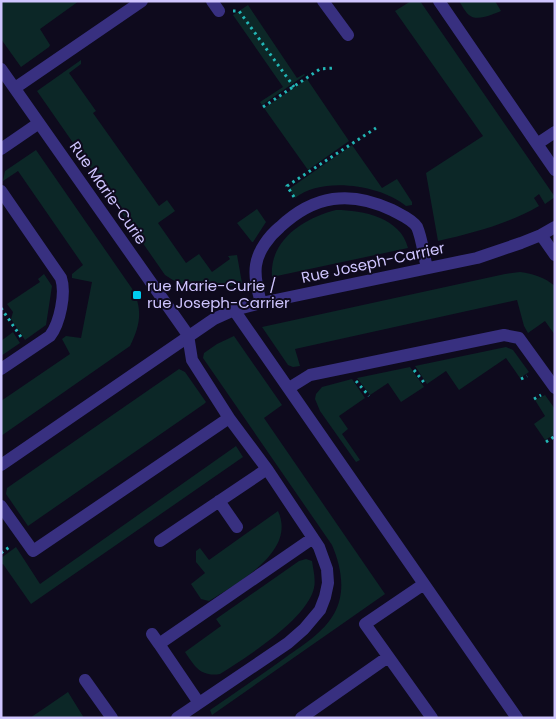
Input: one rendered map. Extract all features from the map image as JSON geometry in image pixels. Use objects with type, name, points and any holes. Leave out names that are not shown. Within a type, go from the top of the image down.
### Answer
[{"type":"street","points":[[15,88],[142,1]]},
{"type":"street","points":[[323,1],[348,35]]},
{"type":"street","points":[[439,1],[555,170]]},
{"type":"street","name":"Rue Marie-Curie","points":[[1,69],[188,335]]},
{"type":"street","points":[[1,149],[39,123]]},
{"type":"street","points":[[537,144],[555,132]]},
{"type":"street","points":[[1,190],[61,278],[64,290],[54,330],[50,336],[1,369]]},
{"type":"street","points":[[261,303],[257,285],[256,266],[258,256],[276,230],[292,215],[304,207],[317,202],[347,198],[360,199],[378,204],[402,216],[416,227],[427,268]]},
{"type":"street","name":"Rue Joseph-Carrier","points":[[1,465],[188,335],[214,319],[234,310],[492,254],[541,235],[555,227]]},
{"type":"street","points":[[541,235],[555,255]]},
{"type":"street","points":[[234,310],[517,718]]},
{"type":"street","points":[[177,718],[288,643],[320,610],[328,583],[324,558],[314,538],[229,418],[192,360],[188,335]]},
{"type":"street","points":[[289,388],[310,375],[504,335],[519,338],[555,388]]},
{"type":"street","points":[[1,506],[32,551],[229,418]]},
{"type":"street","points":[[160,541],[266,469]]},
{"type":"street","points":[[219,501],[237,527]]},
{"type":"street","points":[[199,703],[155,639],[314,538]]},
{"type":"street","points":[[424,584],[364,624],[432,718]]},
{"type":"street","points":[[301,718],[388,657]]},
{"type":"street","points":[[85,680],[112,718]]},
{"type":"path","points":[[239,11],[294,87]]},
{"type":"path","points":[[264,107],[320,69],[334,68]]},
{"type":"path","points":[[297,200],[287,186],[376,128]]},
{"type":"path","points":[[1,308],[23,341]]},
{"type":"path","points":[[411,366],[426,385]]},
{"type":"path","points":[[354,378],[369,396]]},
{"type":"path","points":[[546,442],[555,436]]},
{"type":"path","points":[[1,553],[13,545]]},
{"type":"green space","points":[[1,1],[79,1],[40,29],[50,45],[49,47],[21,67],[1,39]]},
{"type":"green space","points":[[411,1],[420,1],[555,197],[545,204],[539,194],[534,198],[539,206],[515,218],[464,235],[438,241],[426,173],[483,136],[395,11]]},
{"type":"green space","points":[[459,1],[495,1],[501,11],[476,18],[466,12]]},
{"type":"green space","points":[[248,5],[297,78],[305,75],[262,105],[260,102],[283,87],[233,15]]},
{"type":"green space","points":[[81,60],[81,64],[69,73],[96,111],[93,113],[159,206],[167,200],[175,211],[158,223],[186,263],[199,254],[212,272],[230,259],[228,256],[237,255],[242,283],[211,290],[202,290],[185,286],[165,275],[37,91]]},
{"type":"green space","points":[[307,79],[349,141],[308,170],[264,108]]},
{"type":"green space","points":[[352,145],[382,188],[397,179],[412,205],[406,206],[382,193],[367,188],[335,185],[306,191],[295,198],[289,189]]},
{"type":"green space","points":[[36,150],[133,290],[138,305],[139,318],[130,346],[1,436],[1,401],[70,354],[62,339],[66,336],[81,338],[92,282],[72,278],[72,274],[83,265],[18,171],[3,181],[5,171]]},
{"type":"green space","points":[[257,209],[266,222],[252,242],[237,223]]},
{"type":"green space","points":[[336,210],[369,214],[380,218],[398,229],[408,248],[272,277],[276,252],[282,242],[301,225]]},
{"type":"green space","points":[[520,272],[539,276],[555,286],[555,335],[545,321],[528,333],[524,326],[517,300],[295,349],[300,366],[293,367],[288,365],[262,327],[505,274]]},
{"type":"green space","points":[[44,274],[52,286],[46,325],[25,340],[11,319],[13,312],[7,304],[40,282],[38,279]]},
{"type":"green space","points":[[13,332],[20,343],[1,356],[1,341]]},
{"type":"green space","points":[[234,336],[282,405],[264,418],[385,594],[212,715],[210,710],[312,639],[335,612],[341,587],[340,570],[332,545],[203,358],[204,353]]},
{"type":"green space","points":[[506,347],[513,350],[529,372],[520,378],[506,358],[459,390],[446,371],[427,384],[415,366]]},
{"type":"green space","points":[[410,367],[424,387],[401,402],[388,383],[370,395],[357,378]]},
{"type":"green space","points":[[179,369],[185,372],[206,402],[28,526],[6,494],[7,488]]},
{"type":"green space","points":[[352,379],[365,398],[339,416],[348,429],[342,434],[360,460],[356,462],[320,411],[315,399],[316,394],[322,387]]},
{"type":"green space","points":[[545,395],[555,409],[555,434],[545,440],[534,424],[545,416],[535,400]]},
{"type":"green space","points":[[236,446],[243,457],[31,604],[3,564],[1,565],[1,558],[16,547],[40,584]]},
{"type":"green space","points":[[278,511],[282,526],[279,540],[272,553],[261,565],[234,585],[209,601],[201,599],[191,584],[205,573],[196,562],[196,551],[200,548],[209,560]]},
{"type":"green space","points":[[306,559],[312,561],[315,578],[314,588],[309,600],[288,624],[260,647],[220,674],[208,674],[195,666],[185,652],[221,626],[216,619],[299,561]]},
{"type":"green space","points":[[68,692],[84,718],[30,718]]},
{"type":"place","name":"rue Marie-Curie / rue Joseph-Carrier","points":[[137,295]]}]
